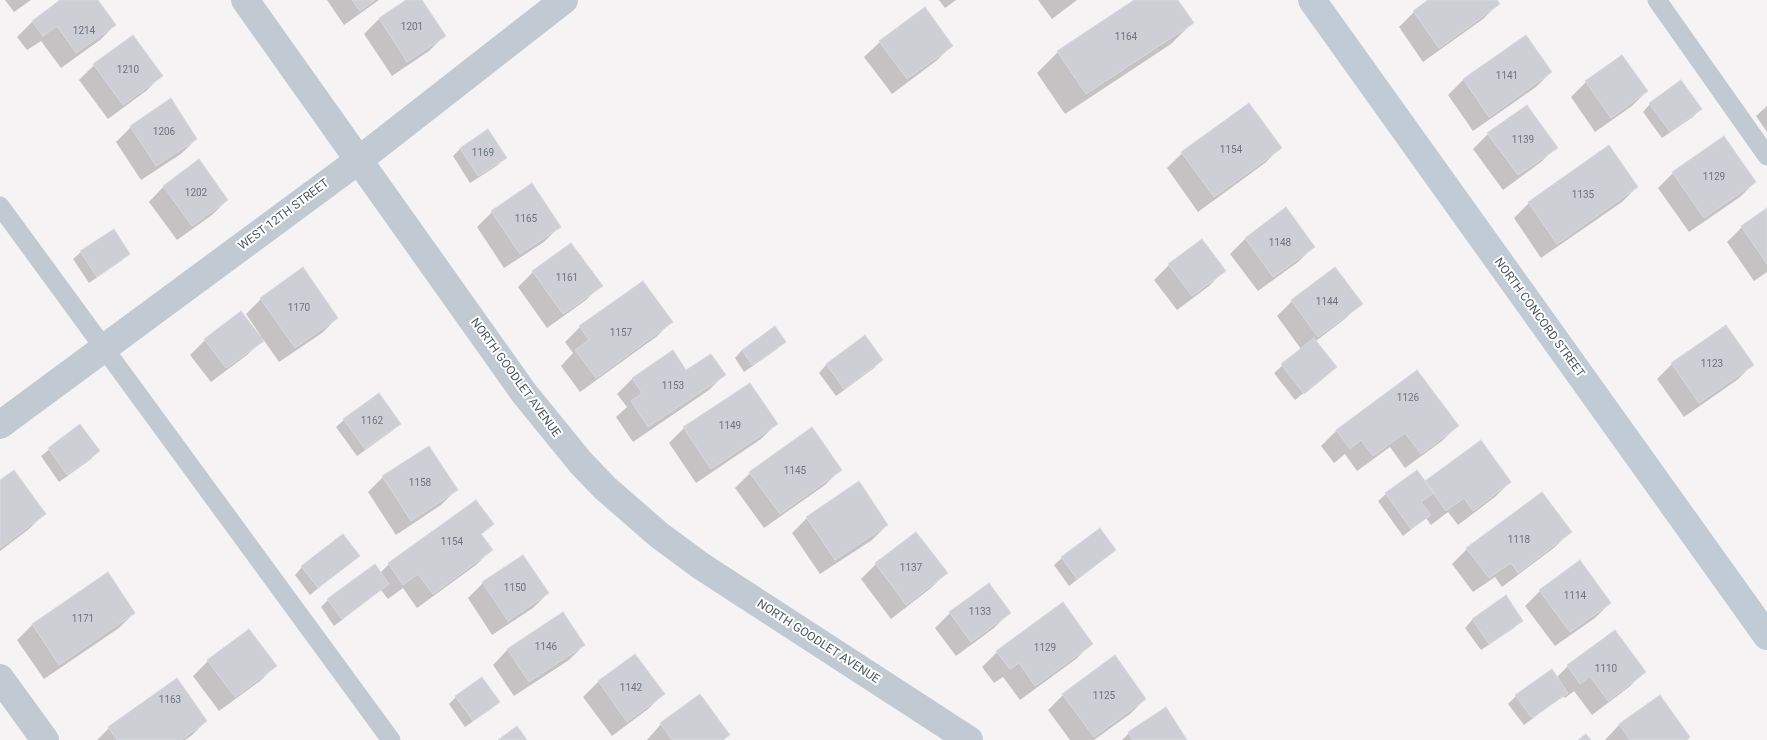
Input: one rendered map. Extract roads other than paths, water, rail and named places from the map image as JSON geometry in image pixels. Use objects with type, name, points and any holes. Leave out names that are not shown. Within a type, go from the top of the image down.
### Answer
[{"type":"main road","name":"NORTH CONCORD STREET","points":[[1312,0],[1767,636]]},
{"type":"street","name":"NORTH GOODLET AVENUE","points":[[245,0],[529,400],[581,463],[605,488],[659,535],[701,566],[969,740]]},
{"type":"street","name":"WEST 12TH STREET","points":[[0,426],[359,160],[564,0]]},
{"type":"street","points":[[0,678],[44,740]]},
{"type":"lane","points":[[1656,0],[1767,156]]},
{"type":"lane","points":[[0,206],[391,740]]}]
